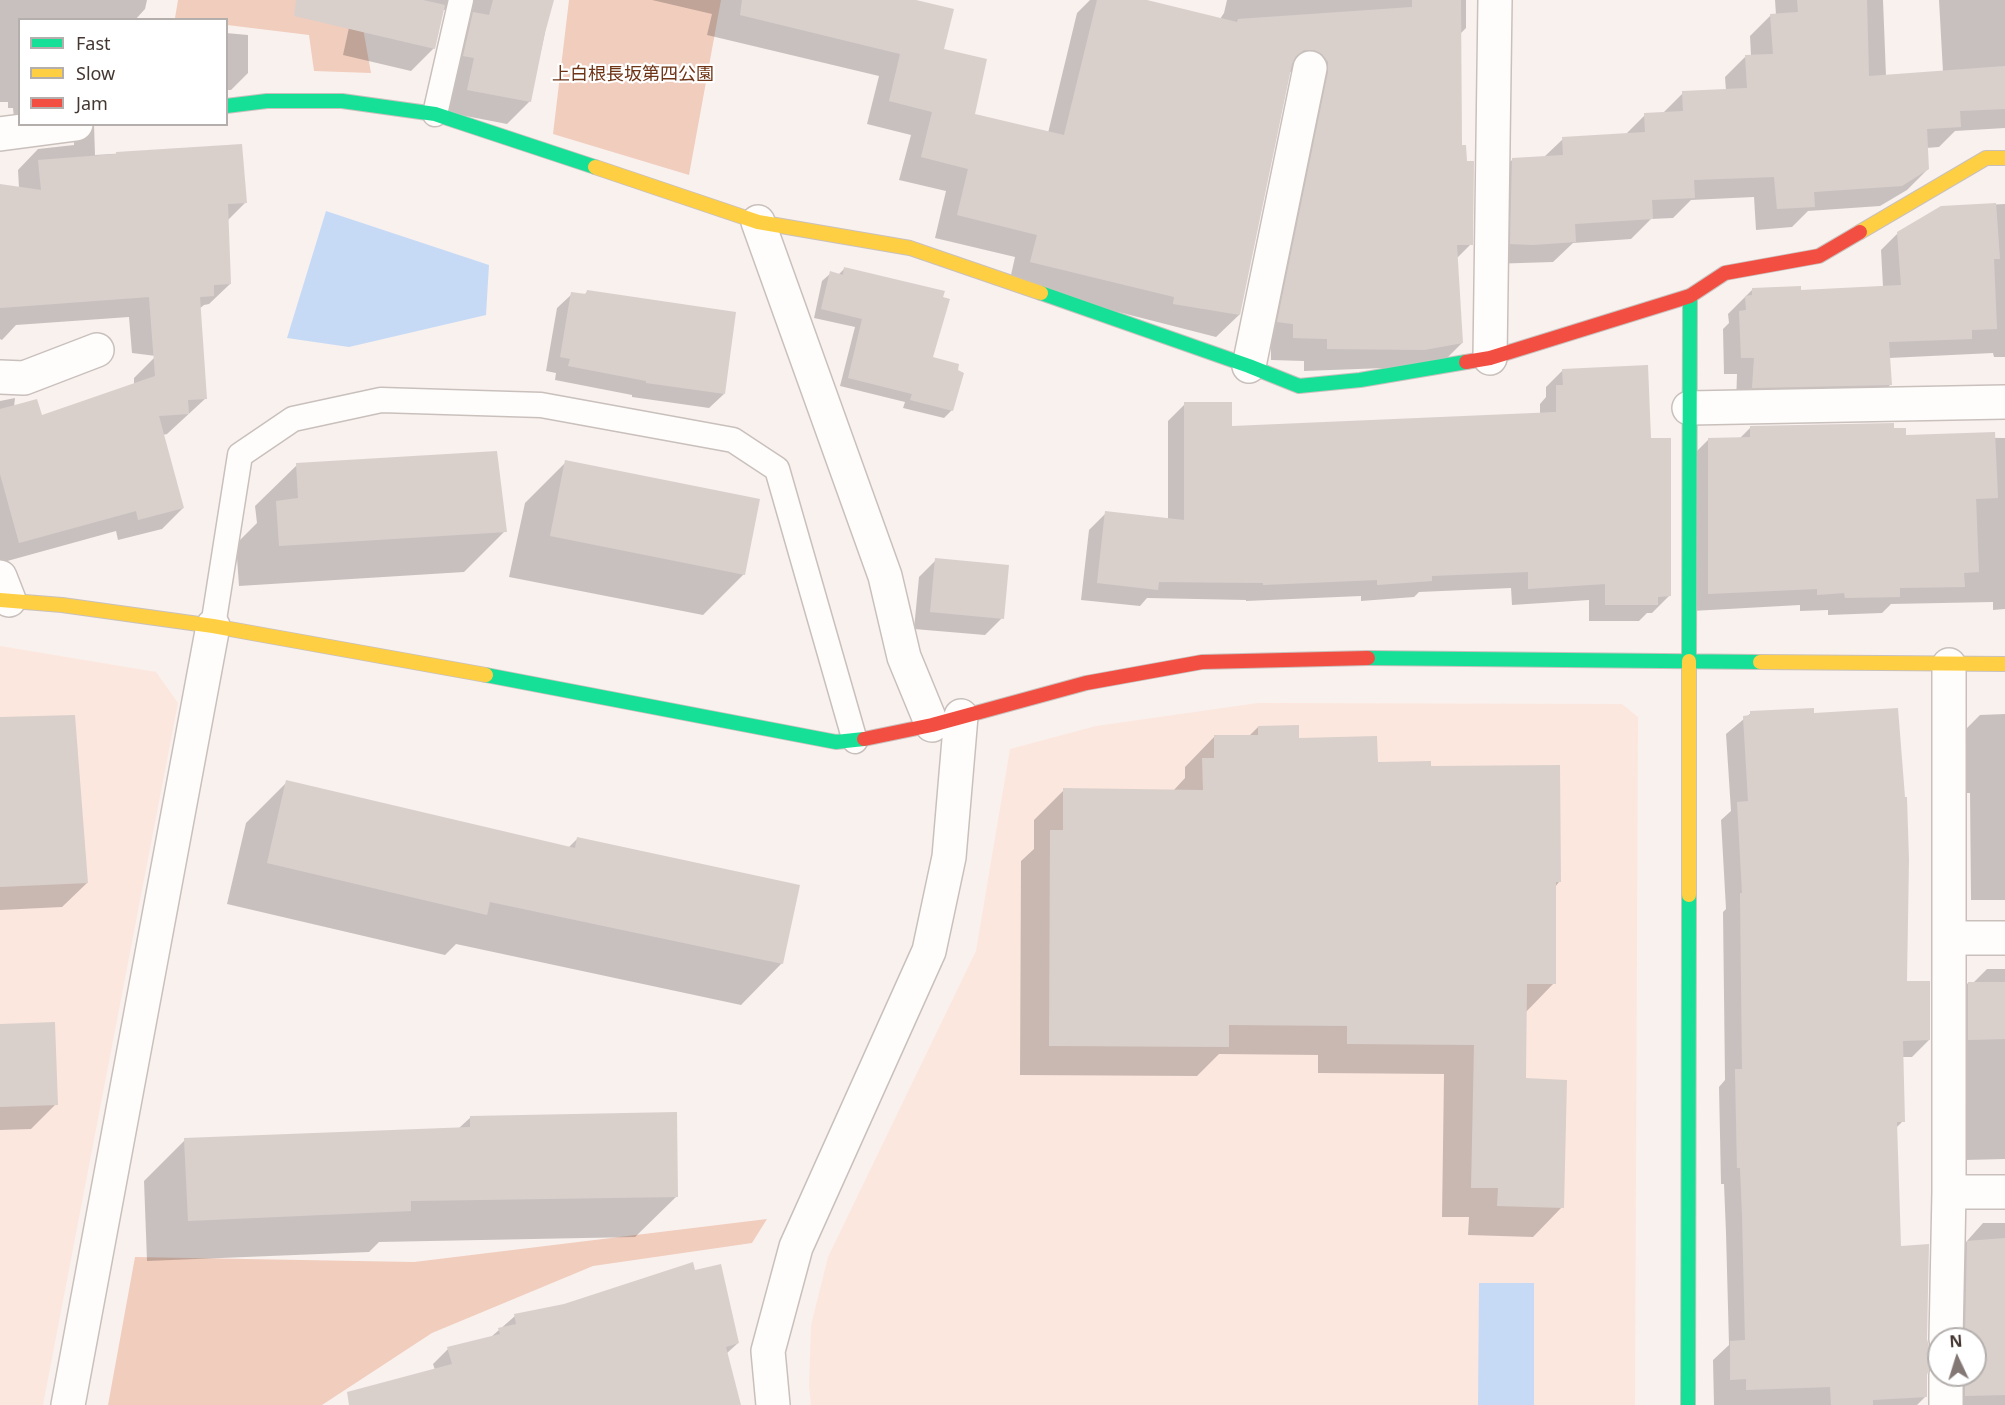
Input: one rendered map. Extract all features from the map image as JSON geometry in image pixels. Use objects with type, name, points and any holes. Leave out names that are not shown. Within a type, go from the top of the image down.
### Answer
[{"type":"street","points":[[1490,358],[1495,0]]},
{"type":"street","points":[[1249,366],[1310,68]]},
{"type":"street","points":[[228,106],[267,101],[342,101],[435,114],[758,222],[910,248],[1249,366],[1299,386],[1360,380],[1490,358],[1690,296],[1725,273],[1819,256],[1986,158],[2005,158]]},
{"type":"street","points":[[0,134],[61,126]]},
{"type":"street","points":[[758,222],[885,576],[904,657],[946,721],[949,857],[929,951],[796,1247],[768,1351],[773,1405]]},
{"type":"street","points":[[1688,1405],[1690,296]]},
{"type":"street","points":[[0,376],[24,378],[97,350]]},
{"type":"street","points":[[1689,408],[2005,402]]},
{"type":"street","points":[[3,593],[62,605],[213,626],[434,665],[837,742],[855,741],[946,721],[1086,683],[1202,662],[1330,658],[2005,664]]},
{"type":"street","points":[[68,1405],[213,626]]},
{"type":"street","points":[[1946,1327],[1949,1192],[1949,665]]},
{"type":"street","points":[[1949,938],[2005,938]]},
{"type":"street","points":[[1949,1192],[2005,1192]]},
{"type":"street","points":[[1946,1387],[1946,1405]]},
{"type":"lane","points":[[435,114],[461,0]]},
{"type":"lane","points":[[213,626],[240,455],[275,431],[293,419],[381,400],[541,405],[732,440],[777,470],[855,741]]},
{"type":"shaded area","points":[[0,646],[156,672],[178,703],[43,1405],[0,1405]]},
{"type":"shaded area","points":[[1258,703],[1622,704],[1638,717],[1635,1405],[811,1405],[809,1385],[811,1325],[828,1257],[976,951],[1010,749],[1096,726]]},
{"type":"green space","points":[[178,0],[361,0],[360,11],[371,73],[314,71],[309,35],[228,25],[228,18],[175,18]]},
{"type":"green space","name":"上白根長坂第四公園","points":[[569,0],[721,0],[689,175],[553,134]]},
{"type":"green space","points":[[767,1219],[752,1243],[593,1266],[432,1333],[322,1405],[108,1405],[135,1257],[414,1262]]},
{"type":"water","points":[[326,211],[489,265],[486,315],[349,347],[287,338]]},
{"type":"water","points":[[1479,1283],[1534,1283],[1534,1405],[1478,1405]]},
{"type":"building","points":[[296,0],[423,0],[445,5],[435,49],[294,16]]},
{"type":"building","points":[[493,0],[554,0],[531,102],[467,90],[474,58],[463,56],[473,12],[489,15]]},
{"type":"building","points":[[742,0],[916,0],[954,9],[944,49],[987,59],[975,114],[1064,135],[1097,0],[1147,0],[1237,22],[1238,19],[1412,7],[1412,0],[1461,0],[1462,145],[1466,145],[1467,161],[1474,161],[1473,245],[1457,245],[1463,343],[1424,350],[1327,349],[1327,339],[1293,338],[1293,324],[1277,322],[1328,72],[1328,62],[1322,54],[1314,50],[1304,50],[1296,56],[1292,64],[1240,315],[1173,304],[1174,297],[1030,262],[1037,235],[957,215],[968,169],[921,157],[932,112],[889,101],[900,54],[740,15]]},
{"type":"building","points":[[1797,0],[1867,0],[1869,76],[2005,66],[2005,109],[1960,111],[1961,127],[1927,129],[1929,169],[1902,186],[1814,192],[1815,207],[1777,209],[1774,177],[1694,180],[1695,198],[1652,200],[1653,219],[1575,224],[1576,242],[1510,244],[1512,158],[1563,155],[1562,137],[1645,132],[1644,113],[1683,111],[1682,91],[1747,88],[1745,55],[1773,54],[1770,14],[1798,12]]},
{"type":"building","points":[[242,144],[247,203],[228,204],[231,284],[214,285],[214,296],[200,297],[207,399],[188,400],[189,414],[159,416],[184,508],[138,520],[136,511],[19,543],[0,474],[0,409],[37,399],[42,415],[155,376],[149,297],[0,308],[0,184],[41,190],[38,160],[116,154],[116,152]]},
{"type":"building","points":[[1996,203],[2000,259],[1994,259],[1997,329],[1972,330],[1972,339],[1889,342],[1892,385],[1752,388],[1754,358],[1741,358],[1739,311],[1746,310],[1745,296],[1752,295],[1752,288],[1801,286],[1801,290],[1901,285],[1897,232],[1941,206]]},
{"type":"building","points":[[844,267],[945,291],[943,297],[950,299],[933,357],[959,364],[958,370],[964,373],[953,411],[910,400],[912,394],[848,378],[862,319],[821,309],[830,271],[843,275]]},
{"type":"building","points":[[587,290],[736,312],[725,394],[646,383],[646,381],[568,366],[570,359],[560,357],[571,292],[586,294]]},
{"type":"building","points":[[1648,365],[1651,438],[1671,438],[1671,596],[1658,597],[1658,605],[1605,605],[1605,584],[1528,589],[1528,572],[1432,576],[1432,581],[1377,585],[1377,580],[1263,585],[1263,583],[1159,582],[1158,590],[1097,583],[1105,511],[1184,520],[1184,402],[1232,402],[1232,426],[1556,412],[1556,385],[1563,385],[1562,369]]},
{"type":"building","points":[[1894,423],[1894,428],[1906,428],[1906,435],[1995,432],[1998,498],[1976,499],[1979,572],[1964,573],[1965,587],[1900,588],[1900,597],[1845,598],[1844,593],[1817,595],[1817,589],[1708,594],[1708,438],[1750,437],[1750,426]]},
{"type":"building","points":[[497,451],[507,532],[279,546],[276,501],[298,498],[296,463]]},
{"type":"building","points":[[565,460],[760,499],[745,575],[550,536]]},
{"type":"building","points":[[935,558],[1009,565],[1004,619],[930,612]]},
{"type":"building","points":[[1814,708],[1814,713],[1898,708],[1905,797],[1907,797],[1909,860],[1907,981],[1930,981],[1930,1040],[1903,1041],[1905,1122],[1897,1122],[1901,1246],[1929,1244],[1927,1397],[1873,1400],[1873,1405],[1831,1405],[1830,1387],[1746,1390],[1746,1379],[1730,1380],[1730,1341],[1745,1340],[1735,1069],[1742,1069],[1740,893],[1742,893],[1737,802],[1748,801],[1743,716],[1750,715],[1750,711]]},
{"type":"building","points":[[75,715],[88,883],[0,887],[0,717]]},
{"type":"building","points":[[1299,725],[1299,738],[1377,736],[1378,762],[1431,761],[1431,766],[1560,765],[1561,882],[1556,882],[1556,984],[1527,984],[1526,1078],[1567,1080],[1564,1208],[1497,1206],[1498,1188],[1471,1188],[1474,1045],[1347,1044],[1347,1026],[1229,1025],[1229,1047],[1049,1046],[1050,830],[1063,830],[1063,788],[1203,790],[1202,758],[1214,758],[1214,735],[1258,735],[1258,726]]},
{"type":"building","points":[[286,780],[575,848],[577,837],[800,885],[783,964],[490,902],[487,915],[267,863]]},
{"type":"building","points":[[1968,982],[2005,982],[2005,1039],[1968,1040]]},
{"type":"building","points":[[55,1022],[58,1105],[0,1107],[0,1024]]},
{"type":"building","points":[[677,1112],[678,1197],[411,1201],[411,1211],[188,1221],[184,1138],[470,1127],[470,1116]]},
{"type":"building","points":[[2005,1238],[2005,1395],[1965,1396],[1965,1387],[1987,1387],[1987,1327],[1965,1327],[1967,1241]]},
{"type":"building","points":[[693,1262],[695,1270],[721,1264],[739,1343],[726,1347],[741,1405],[349,1405],[347,1392],[452,1364],[447,1347],[500,1334],[498,1328],[516,1324],[514,1314],[564,1304]]},
{"type":"traffic: fast","points":[[228,106],[267,101],[342,101],[435,114],[595,167]]},
{"type":"traffic: fast","points":[[1041,293],[1249,366],[1299,386],[1360,380],[1466,362]]},
{"type":"traffic: fast","points":[[1689,661],[1690,296]]},
{"type":"traffic: fast","points":[[1368,658],[1760,662]]},
{"type":"traffic: fast","points":[[486,675],[836,742],[864,739]]},
{"type":"traffic: fast","points":[[1688,1405],[1689,895]]},
{"type":"traffic: slow","points":[[1860,232],[1986,158],[2005,158]]},
{"type":"traffic: slow","points":[[595,167],[758,222],[910,248],[1041,293]]},
{"type":"traffic: slow","points":[[0,600],[62,605],[213,626],[486,675]]},
{"type":"traffic: slow","points":[[1689,661],[1689,895]]},
{"type":"traffic: slow","points":[[1760,662],[2005,664]]},
{"type":"traffic: jam","points":[[1466,362],[1490,358],[1690,296],[1725,273],[1819,256],[1860,232]]},
{"type":"traffic: jam","points":[[864,739],[932,725],[1086,683],[1202,662],[1368,658]]}]
